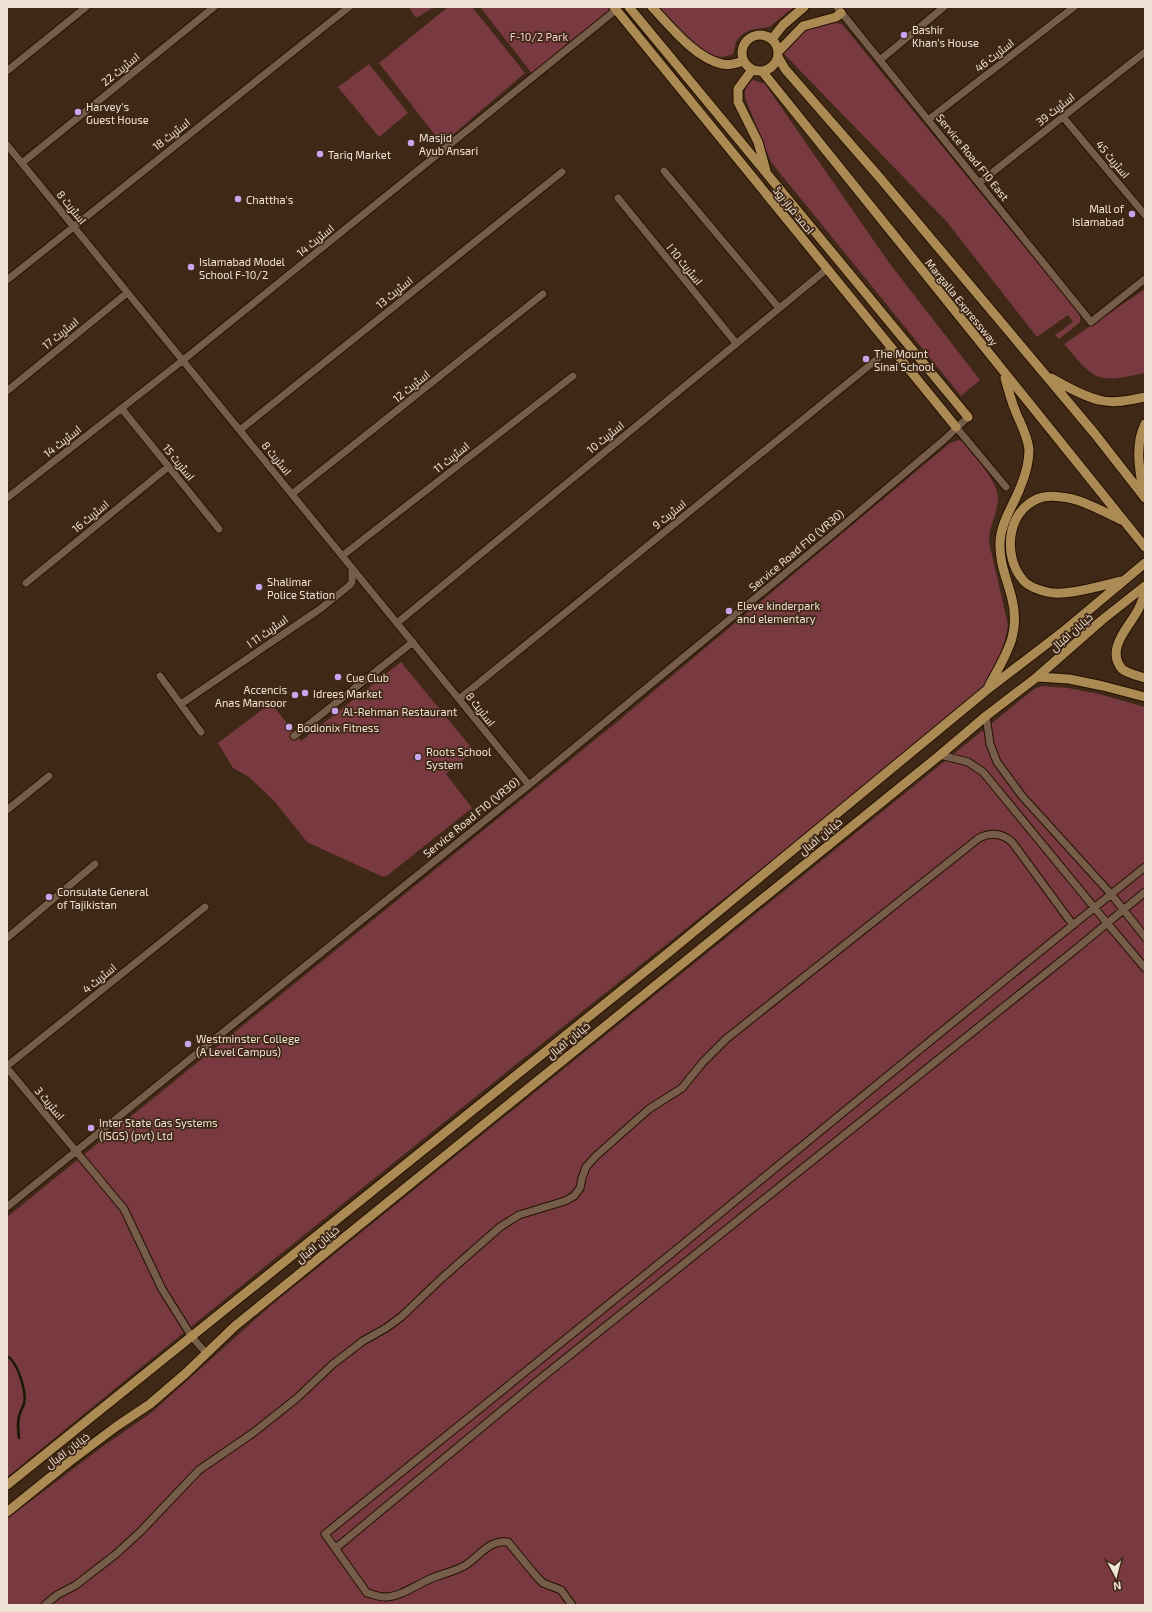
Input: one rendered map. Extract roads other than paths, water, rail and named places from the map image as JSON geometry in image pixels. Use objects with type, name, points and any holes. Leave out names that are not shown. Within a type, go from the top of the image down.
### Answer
[{"type":"main road","name":"احمد فراز روڈ","points":[[629,7],[968,417]]},
{"type":"main road","points":[[652,7],[682,38],[705,57],[723,65],[743,61]]},
{"type":"main road","points":[[772,39],[783,25],[804,7]]},
{"type":"main road","name":"احمد فراز روڈ","points":[[615,8],[956,427]]},
{"type":"main road","points":[[778,54],[803,26],[836,17],[839,10]]},
{"type":"main road","points":[[764,35],[772,39],[778,47],[778,54],[774,66],[766,71],[756,72],[748,68],[743,61],[742,50],[746,41],[754,36],[764,35]]},
{"type":"main road","name":"Margalla Expressway","points":[[778,54],[785,69],[880,178],[1096,434],[1145,498]]},
{"type":"main road","points":[[752,70],[738,89],[738,102],[744,117],[758,142],[766,174]]},
{"type":"main road","name":"Margalla Expressway","points":[[762,71],[1145,547]]},
{"type":"main road","points":[[688,98],[696,98],[697,91]]},
{"type":"main road","points":[[988,689],[1007,652],[1014,633],[1016,616],[1002,570],[1000,540],[1003,525],[1026,471],[1029,450],[1026,436],[1015,410],[1004,373]]},
{"type":"main road","points":[[1045,374],[1073,390],[1100,401],[1123,401],[1145,397]]},
{"type":"main road","points":[[1145,424],[1141,434],[1139,456],[1145,498]]},
{"type":"main road","points":[[1123,581],[1063,593],[1049,593],[1034,588],[1023,581],[1015,568],[1011,556],[1009,541],[1012,528],[1017,518],[1025,508],[1037,499],[1063,497],[1074,500],[1124,521]]},
{"type":"main road","name":"خیابان اقبال","points":[[7,1485],[668,953],[988,689],[1065,630],[1145,562]]},
{"type":"main road","name":"خیابان اقبال","points":[[7,1512],[117,1426],[150,1404],[186,1373],[240,1322],[940,755],[986,716],[1037,677],[1102,620],[1145,586]]},
{"type":"main road","points":[[1145,593],[1138,610],[1125,628],[1116,647],[1117,659],[1123,670],[1145,678]]},
{"type":"main road","points":[[1037,677],[1083,682],[1145,697]]},
{"type":"street","points":[[7,71],[86,7]]},
{"type":"street","name":"اسٹریٹ 22","points":[[22,163],[214,7]]},
{"type":"street","name":"اسٹریٹ 18","points":[[7,280],[349,7]]},
{"type":"street","points":[[880,60],[944,7]]},
{"type":"street","name":"اسٹریٹ 46","points":[[928,120],[1074,7]]},
{"type":"street","name":"اسٹریٹ 14","points":[[7,498],[182,361],[615,8]]},
{"type":"street","name":"Service Road F10 East","points":[[839,10],[1091,322],[1145,279]]},
{"type":"street","name":"اسٹریٹ 39","points":[[979,183],[1144,56]]},
{"type":"street","name":"اسٹریٹ 45","points":[[1063,117],[1145,215]]},
{"type":"street","name":"اسٹریٹ 8","points":[[7,145],[529,785]]},
{"type":"street","points":[[664,171],[779,308]]},
{"type":"street","name":"اسٹریٹ 13","points":[[240,430],[562,172]]},
{"type":"street","name":"اسٹریٹ 10 ا","points":[[618,198],[736,343]]},
{"type":"street","name":"اسٹریٹ 10","points":[[397,623],[827,269]]},
{"type":"street","name":"اسٹریٹ 17","points":[[7,391],[127,293]]},
{"type":"street","name":"اسٹریٹ 12","points":[[292,494],[543,294]]},
{"type":"street","name":"اسٹریٹ 9","points":[[459,699],[892,347]]},
{"type":"street","name":"اسٹریٹ 11","points":[[342,556],[573,376]]},
{"type":"street","name":"اسٹریٹ 15","points":[[122,409],[219,529]]},
{"type":"street","name":"Service Road F10 (VR30)","points":[[7,1207],[529,785],[840,528],[945,439],[968,417]]},
{"type":"street","points":[[956,427],[1006,487]]},
{"type":"street","name":"اسٹریٹ 16","points":[[26,583],[168,467]]},
{"type":"street","name":"اسٹریٹ 11 ا","points":[[181,704],[320,609],[350,585],[352,569]]},
{"type":"street","points":[[294,736],[413,642]]},
{"type":"street","points":[[160,676],[201,732]]},
{"type":"street","points":[[986,716],[990,744],[997,762],[1022,796],[1111,894],[1145,937]]},
{"type":"street","points":[[940,755],[968,762],[984,772],[1094,908],[1145,968]]},
{"type":"street","points":[[7,810],[48,776]]},
{"type":"street","points":[[45,1605],[57,1595],[76,1585],[116,1554],[140,1532],[199,1470],[253,1433],[297,1398],[342,1357],[363,1341],[386,1328],[401,1317],[442,1278],[500,1227],[519,1215],[565,1201],[574,1196],[580,1188],[586,1167],[596,1156],[649,1109],[682,1088],[703,1062],[726,1039],[979,838],[987,834],[1006,836],[1073,925]]},
{"type":"street","points":[[7,938],[96,864]]},
{"type":"street","points":[[572,1605],[561,1590],[543,1583],[508,1542],[502,1541],[493,1544],[465,1566],[430,1579],[408,1590],[385,1597],[366,1593],[325,1534],[1145,867]]},
{"type":"street","points":[[336,1548],[540,1379],[1123,910],[1141,898],[1145,892]]},
{"type":"street","name":"اسٹریٹ 4","points":[[7,1067],[205,907]]},
{"type":"street","name":"اسٹریٹ 3","points":[[7,1067],[124,1209],[162,1289],[192,1337],[206,1353]]},
{"type":"waterway","points":[[7,1356],[15,1364],[21,1378],[25,1399],[18,1419],[19,1438]]},
{"type":"place","name":"Bashir Khan's House","points":[[904,35]]},
{"type":"place","name":"Harvey's Guest House","points":[[78,112]]},
{"type":"place","name":"Masjid Ayub Ansari","points":[[411,143]]},
{"type":"place","name":"Tariq Market","points":[[320,154]]},
{"type":"place","name":"Chattha's","points":[[238,199]]},
{"type":"place","name":"Mall of Islamabad","points":[[1132,214]]},
{"type":"place","name":"Islamabad Model School F-10/2","points":[[191,267]]},
{"type":"place","name":"The Mount Sinai School","points":[[866,359]]},
{"type":"place","name":"Shalimar Police Station","points":[[259,587]]},
{"type":"place","name":"Eleve kinderpark and elementary","points":[[729,611]]},
{"type":"place","name":"Cue Club","points":[[338,677]]},
{"type":"place","name":"Idrees Market","points":[[305,693]]},
{"type":"place","name":"Accencis Anas Mansoor","points":[[295,695]]},
{"type":"place","name":"Al-Rehman Restaurant","points":[[335,711]]},
{"type":"place","name":"Bodionix Fitness","points":[[289,727]]},
{"type":"place","name":"Roots School System","points":[[418,757]]},
{"type":"place","name":"Consulate General of Tajikistan","points":[[49,897]]},
{"type":"place","name":"Westminster College (A Level Campus)","points":[[188,1044]]},
{"type":"place","name":"Inter State Gas Systems (ISGS) (pvt) Ltd","points":[[91,1128]]},
{"type":"park label","name":"F-10/2 Park","points":[[539,36]]}]
